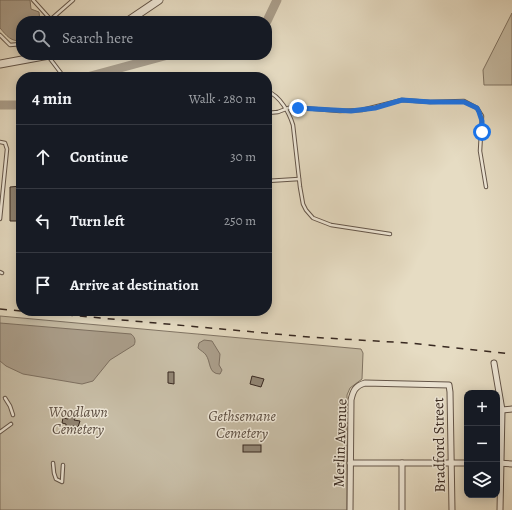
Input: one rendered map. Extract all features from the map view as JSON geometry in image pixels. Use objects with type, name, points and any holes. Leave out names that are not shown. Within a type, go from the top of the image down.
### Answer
[{"type":"street","points":[[135,16],[159,0]]},
{"type":"street","points":[[0,64],[21,60]]},
{"type":"street","points":[[494,364],[502,410],[499,462]]},
{"type":"street","name":"Merlin Avenue","points":[[350,510],[351,400],[357,386],[365,383],[444,384]]},
{"type":"street","name":"Bradford Street","points":[[444,384],[449,385],[450,388],[452,510]]},
{"type":"street","points":[[502,410],[512,410]]},
{"type":"street","points":[[350,463],[464,463]]},
{"type":"street","points":[[402,463],[402,510]]},
{"type":"street","points":[[500,463],[512,464]]},
{"type":"street","points":[[500,498],[500,510]]},
{"type":"lane","points":[[33,0],[47,16]]},
{"type":"lane","points":[[56,16],[73,0]]},
{"type":"lane","points":[[0,35],[10,45],[16,44]]},
{"type":"lane","points":[[52,60],[61,72]]},
{"type":"lane","points":[[272,95],[276,97],[286,110],[293,125],[299,180],[303,204],[306,210],[313,218],[332,225],[390,234]]},
{"type":"lane","points":[[272,112],[291,108],[340,111],[356,110],[375,108],[402,100],[464,102],[477,108],[482,116],[480,151],[486,187]]},
{"type":"lane","points":[[0,142],[5,143],[8,149],[0,219]]},
{"type":"lane","points":[[272,181],[299,180]]},
{"type":"lane","points":[[5,398],[13,415]]},
{"type":"lane","points":[[0,432],[11,424]]},
{"type":"lane","points":[[53,463],[56,479],[62,482],[63,465]]},
{"type":"green space","points":[[512,13],[512,85],[484,85],[483,70]]},
{"type":"green space","points":[[0,316],[361,349],[363,353],[362,379],[350,388],[347,395],[347,510],[0,510]]},
{"type":"shaded area","points":[[0,0],[30,0],[31,9],[39,12],[39,16],[16,16],[16,40],[7,36],[0,28]]},
{"type":"shaded area","points":[[0,323],[131,334],[135,342],[134,345],[110,360],[93,381],[82,384],[23,374],[6,366],[0,361]]},
{"type":"shaded area","points":[[204,340],[212,341],[220,354],[219,365],[222,370],[220,374],[213,372],[208,358],[198,348],[199,343]]},
{"type":"building","points":[[16,186],[16,221],[10,221],[10,187]]},
{"type":"building","points":[[168,372],[174,372],[174,384],[168,383]]},
{"type":"building","points":[[252,376],[264,379],[261,387],[250,384]]},
{"type":"building","points":[[69,416],[75,418],[74,420],[80,421],[78,427],[66,427],[66,424],[62,423],[63,418],[68,419]]},
{"type":"building","points":[[243,445],[261,445],[261,452],[243,452]]},
{"type":"waterway","points":[[269,16],[277,0]]},
{"type":"waterway","points":[[105,72],[150,60]]},
{"type":"waterway","points":[[0,105],[16,105]]},
{"type":"railway","points":[[0,309],[16,311]]},
{"type":"railway","points":[[79,316],[309,337],[409,343],[512,354]]},
{"type":"route","points":[[298,108],[351,111],[375,108],[402,100],[430,102],[457,101],[464,102],[477,108],[482,116],[482,132]]},
{"type":"park label","name":"Woodlawn Cemetery","points":[[78,420]]},
{"type":"park label","name":"Gethsemane Cemetery","points":[[242,424]]}]
